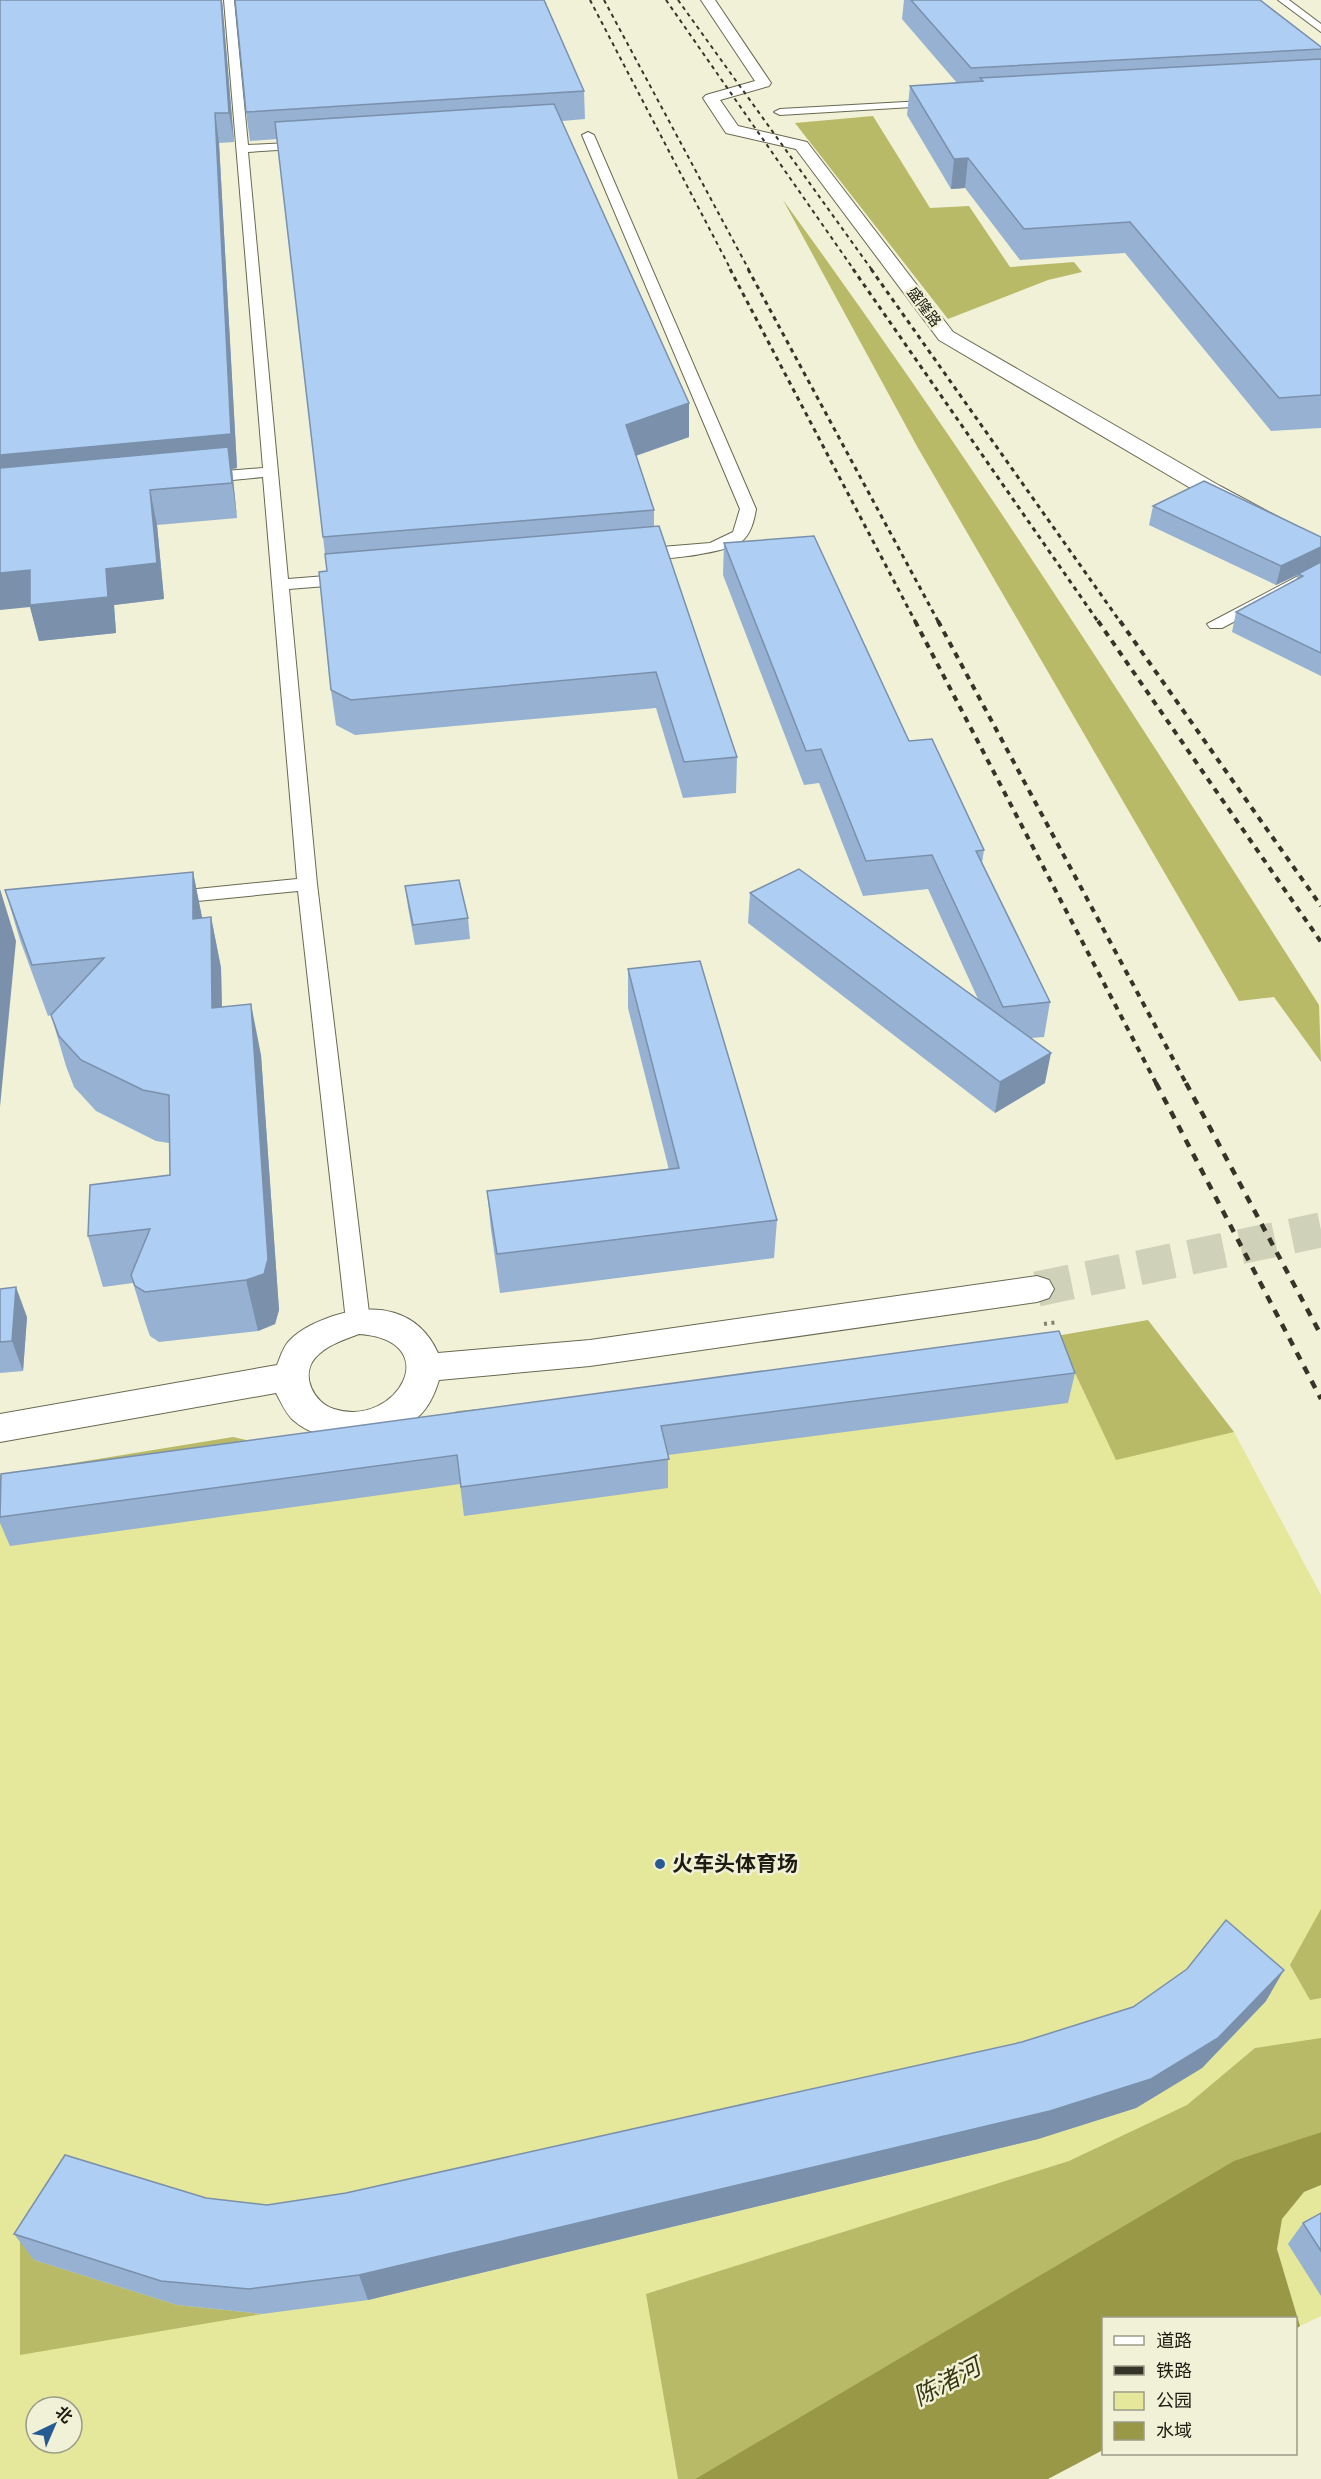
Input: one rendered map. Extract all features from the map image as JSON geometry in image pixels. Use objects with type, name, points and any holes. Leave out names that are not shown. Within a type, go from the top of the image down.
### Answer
[{"type":"street","name":"盛隆路","points":[[708,0],[764,83],[711,98],[732,130],[801,145],[946,336],[1212,491],[1321,549]]},
{"type":"street","points":[[425,1368],[590,1353],[1037,1289]]},
{"type":"street","points":[[358,1321],[378,1322],[404,1333],[422,1352],[425,1368],[421,1386],[410,1403],[392,1416],[361,1425],[345,1426],[322,1421],[304,1410],[292,1395],[289,1377],[293,1361],[303,1346],[319,1334],[337,1325],[358,1321]]},
{"type":"street","points":[[0,1428],[289,1377]]},
{"type":"lane","points":[[229,0],[307,884],[358,1321]]},
{"type":"lane","points":[[1283,0],[1321,29]]},
{"type":"lane","points":[[780,112],[956,102]]},
{"type":"lane","points":[[588,135],[748,509],[745,526],[732,541],[707,548],[616,556]]},
{"type":"lane","points":[[243,149],[324,144]]},
{"type":"lane","points":[[181,480],[271,472]]},
{"type":"lane","points":[[1216,624],[1321,569]]},
{"type":"lane","points":[[280,585],[362,578]]},
{"type":"lane","points":[[153,900],[307,884]]},
{"type":"green space","points":[[873,116],[930,208],[969,206],[1010,267],[1074,262],[1082,272],[1048,280],[948,319],[795,123]]},
{"type":"green space","points":[[783,200],[923,397],[990,497],[1123,699],[1319,1005],[1321,1062],[1274,997],[1239,1001],[918,448]]},
{"type":"green space","points":[[1148,1320],[1234,1432],[1116,1460],[1068,1358],[0,1505],[0,1475],[233,1437],[300,1452],[399,1434],[457,1411],[606,1397],[948,1355]]},
{"type":"green space","name":"火车头体育场","points":[[1162,1339],[1234,1432],[1321,1595],[1321,2132],[1234,2162],[695,2479],[0,2479],[0,1505]]},
{"type":"green space","points":[[1321,1909],[1321,1998],[1310,2000],[1290,1965]]},
{"type":"green space","points":[[1321,2038],[1321,2132],[1234,2162],[695,2479],[678,2479],[646,2294],[1069,2161],[1187,2105],[1255,2048]]},
{"type":"green space","points":[[1321,2185],[1321,2316],[1300,2326],[1277,2249],[1282,2219],[1304,2192]]},
{"type":"green space","points":[[20,2230],[34,2260],[177,2305],[262,2314],[20,2355]]},
{"type":"water","name":"陈渚河","points":[[1321,2132],[1321,2185],[1304,2192],[1282,2219],[1277,2249],[1300,2326],[1297,2328],[1297,2317],[1102,2317],[1102,2451],[1048,2479],[695,2479],[1234,2161]]},
{"type":"building","points":[[0,0],[221,0],[229,113],[215,113],[231,434],[0,455]]},
{"type":"building","points":[[235,0],[544,0],[584,91],[246,112]]},
{"type":"building","points":[[911,0],[1260,0],[1321,49],[971,68]]},
{"type":"building","points":[[1321,59],[1321,395],[1279,398],[1130,222],[1024,229],[968,158],[954,159],[910,86],[983,81],[980,78]]},
{"type":"building","points":[[554,104],[689,403],[626,425],[654,510],[323,537],[275,122]]},
{"type":"building","points":[[228,447],[232,483],[150,490],[157,563],[106,569],[108,597],[30,605],[30,570],[0,573],[0,468]]},
{"type":"building","points":[[1204,481],[1321,537],[1321,547],[1281,566],[1153,506]]},
{"type":"building","points":[[659,526],[737,757],[684,762],[656,672],[351,700],[331,690],[319,572],[327,571],[325,554]]},
{"type":"building","points":[[814,536],[909,741],[932,739],[984,850],[976,851],[1050,1002],[1003,1007],[932,855],[866,861],[821,749],[806,751],[724,543]]},
{"type":"building","points":[[1321,562],[1321,653],[1236,612],[1303,576],[1298,574]]},
{"type":"building","points":[[799,869],[1051,1053],[1000,1082],[750,893]]},
{"type":"building","points":[[193,872],[193,919],[211,917],[212,1008],[251,1004],[268,1259],[264,1274],[246,1280],[145,1292],[135,1286],[131,1275],[150,1229],[88,1236],[90,1185],[170,1175],[169,1095],[143,1090],[81,1060],[59,1036],[51,1015],[104,958],[32,965],[5,890]]},
{"type":"building","points":[[459,880],[468,918],[413,925],[405,886]]},
{"type":"building","points":[[700,961],[777,1220],[497,1254],[487,1191],[679,1168],[628,969]]},
{"type":"building","points":[[16,1287],[12,1341],[0,1342],[0,1289]]},
{"type":"building","points":[[1059,1331],[1075,1373],[661,1426],[669,1459],[461,1487],[457,1455],[0,1517],[1,1474]]},
{"type":"building","points":[[1226,1920],[1284,1970],[1218,2038],[1151,2079],[1050,2111],[359,2275],[249,2289],[161,2281],[14,2234],[65,2155],[206,2198],[267,2205],[346,2193],[1022,2042],[1133,2007],[1187,1969]]},
{"type":"building","points":[[1321,2213],[1321,2251],[1303,2223]]},
{"type":"tunnel","points":[[1037,1289],[1321,1230]]},
{"type":"railway","points":[[590,0],[731,270]]},
{"type":"railway","points":[[604,0],[749,270]]},
{"type":"railway","points":[[666,0],[854,270]]},
{"type":"railway","points":[[678,0],[872,270]]},
{"type":"railway","points":[[730,269],[916,623]]},
{"type":"railway","points":[[748,269],[939,623]]},
{"type":"railway","points":[[853,269],[1099,623]]},
{"type":"railway","points":[[871,269],[1121,623]]},
{"type":"railway","points":[[915,621],[1157,1085]]},
{"type":"railway","points":[[938,621],[1187,1085]]},
{"type":"railway","points":[[1098,621],[1321,942]]},
{"type":"railway","points":[[1120,621],[1321,906]]},
{"type":"railway","points":[[1156,1083],[1321,1399]]},
{"type":"railway","points":[[1186,1083],[1321,1335]]},
{"type":"place","name":"火车头体育场","points":[[660,1864]]}]
